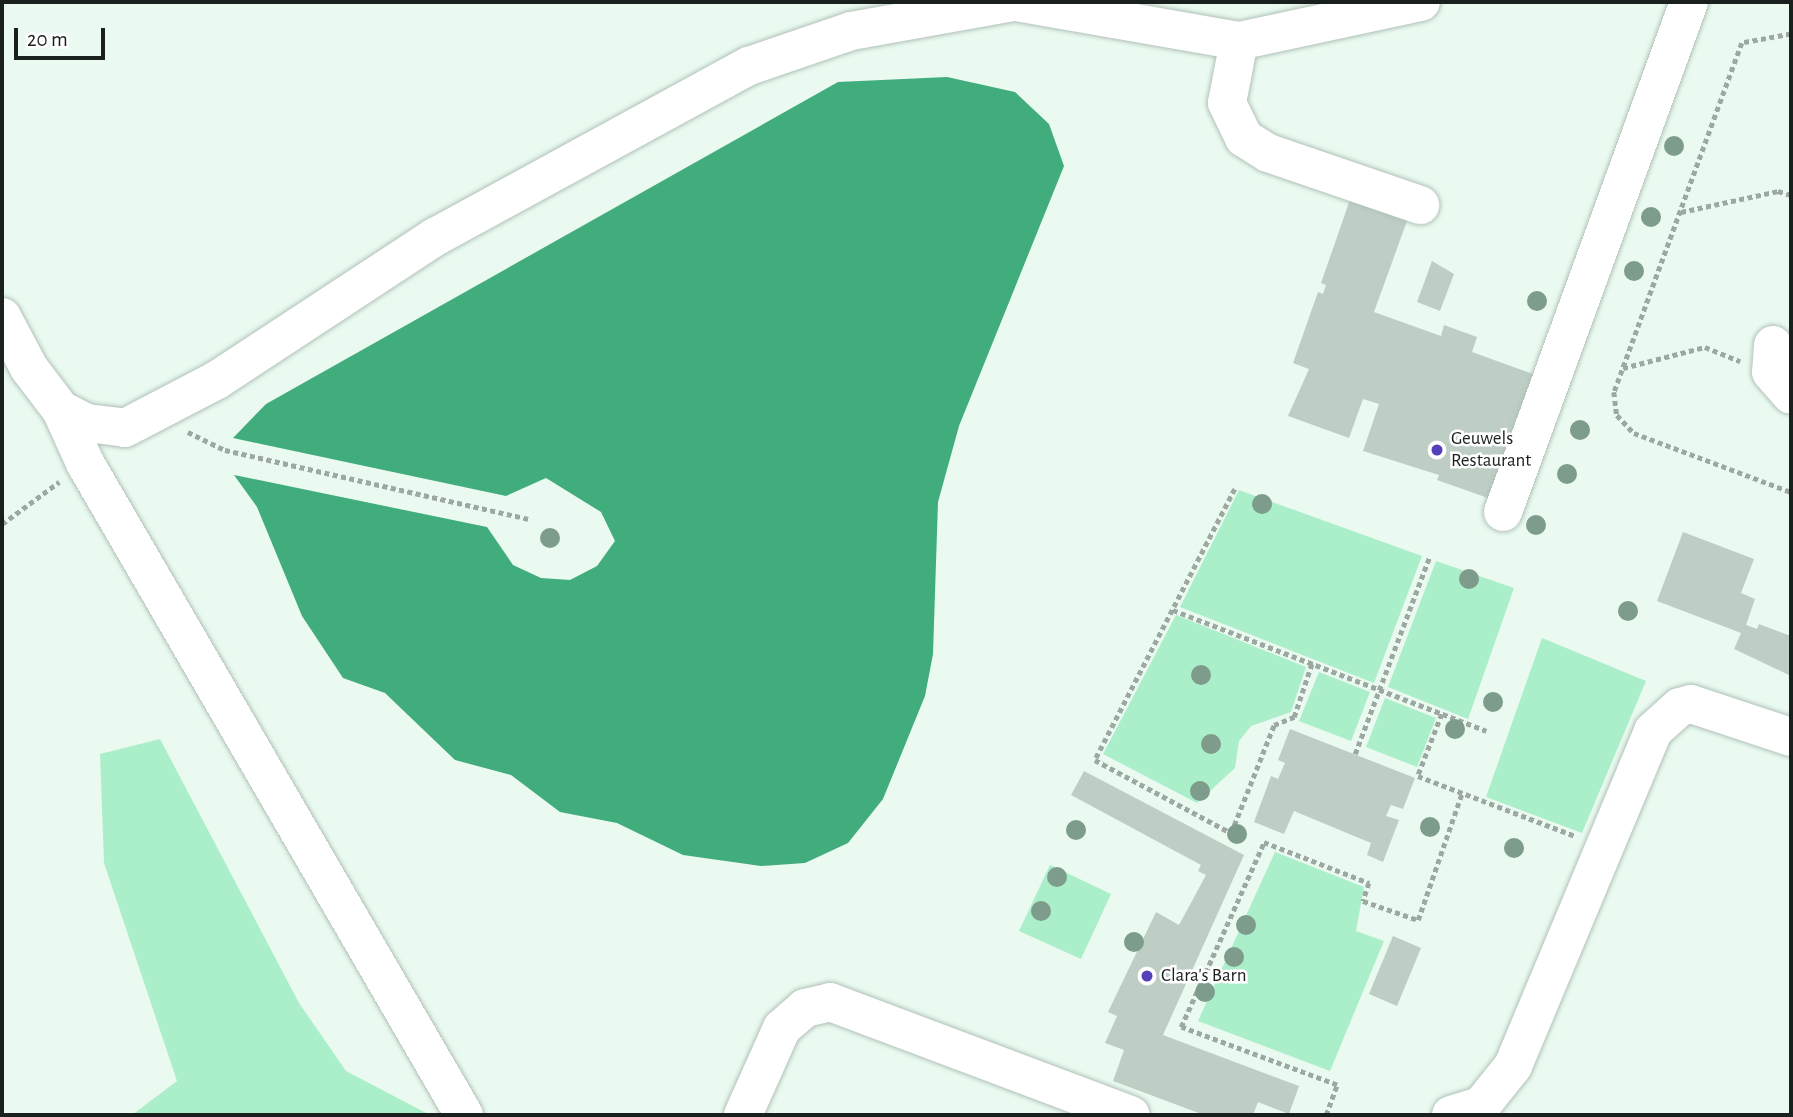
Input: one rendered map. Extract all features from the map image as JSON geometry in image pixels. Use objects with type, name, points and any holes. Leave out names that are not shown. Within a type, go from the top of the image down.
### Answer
[{"type":"lane","points":[[61,410],[109,428],[153,416],[435,237],[749,66],[850,31],[1015,2],[1239,41],[1420,2]]},
{"type":"lane","points":[[1503,512],[1689,2]]},
{"type":"lane","points":[[1239,41],[1227,103],[1244,138],[1268,153],[1420,205]]},
{"type":"lane","points":[[2,317],[29,368],[61,410],[85,463],[464,1115]]},
{"type":"lane","points":[[1757,354],[1768,358],[1772,372],[1791,395]]},
{"type":"lane","points":[[1451,1115],[1481,1106],[1506,1081],[1653,731],[1680,706],[1705,705],[1791,737]]},
{"type":"lane","points":[[743,1115],[782,1028],[806,1008],[830,1002],[1130,1115]]},
{"type":"path","points":[[1791,34],[1742,43],[1614,392],[1617,415],[1634,433],[1791,492]]},
{"type":"path","points":[[1680,212],[1778,191],[1791,195]]},
{"type":"path","points":[[1623,368],[1705,347],[1757,354]]},
{"type":"path","points":[[153,416],[225,450],[528,519]]},
{"type":"path","points":[[2,524],[85,463]]},
{"type":"path","points":[[1235,489],[1095,760],[1231,833],[1274,725],[1294,717],[1312,663]]},
{"type":"path","points":[[1355,754],[1429,558]]},
{"type":"path","points":[[1173,610],[1486,731]]},
{"type":"path","points":[[1442,714],[1418,776],[1605,848]]},
{"type":"path","points":[[1326,1115],[1337,1085],[1181,1027],[1264,842],[1369,883],[1363,901],[1418,920],[1462,793]]},
{"type":"shaded area","points":[[947,77],[1015,92],[1049,124],[1064,166],[959,426],[938,502],[933,654],[925,696],[883,799],[848,843],[805,863],[761,866],[683,855],[617,823],[560,812],[511,775],[455,760],[385,693],[343,678],[302,616],[257,507],[234,475],[487,527],[513,565],[541,578],[570,580],[597,566],[615,541],[601,512],[546,478],[506,496],[233,438],[266,404],[838,82]]},
{"type":"shaded area","points":[[1239,490],[1422,556],[1374,683],[1180,607]]},
{"type":"shaded area","points":[[1436,561],[1514,588],[1468,719],[1388,687]]},
{"type":"shaded area","points":[[1176,615],[1306,667],[1291,712],[1251,726],[1239,741],[1235,768],[1197,803],[1103,754]]},
{"type":"shaded area","points":[[1542,638],[1646,681],[1582,833],[1486,797]]},
{"type":"shaded area","points":[[1319,672],[1370,692],[1351,741],[1299,721]]},
{"type":"shaded area","points":[[1385,698],[1436,718],[1417,767],[1366,747]]},
{"type":"shaded area","points":[[160,739],[299,1003],[346,1071],[430,1115],[132,1115],[177,1081],[104,863],[100,754]]},
{"type":"shaded area","points":[[1275,852],[1364,887],[1356,931],[1384,941],[1330,1071],[1198,1021]]},
{"type":"shaded area","points":[[1050,865],[1111,894],[1081,959],[1019,931]]},
{"type":"building","points":[[1353,191],[1407,221],[1374,312],[1441,336],[1444,325],[1477,337],[1472,352],[1536,375],[1488,498],[1437,480],[1439,475],[1363,451],[1379,404],[1363,399],[1349,438],[1288,416],[1309,369],[1293,363],[1318,292],[1323,294],[1326,285],[1321,283]]},
{"type":"building","points":[[1432,261],[1454,274],[1440,311],[1417,302]]},
{"type":"building","points":[[1683,532],[1754,559],[1741,593],[1755,599],[1746,625],[1757,629],[1759,624],[1791,636],[1791,676],[1734,649],[1741,633],[1657,601]]},
{"type":"building","points":[[1290,729],[1415,778],[1403,809],[1391,805],[1386,816],[1399,820],[1383,862],[1367,855],[1371,843],[1294,811],[1284,834],[1254,822],[1271,776],[1278,779],[1285,763],[1278,760]]},
{"type":"building","points":[[1084,771],[1244,855],[1163,1035],[1299,1086],[1289,1114],[1258,1102],[1253,1115],[1204,1115],[1113,1081],[1124,1050],[1105,1043],[1117,1016],[1108,1012],[1156,912],[1179,925],[1206,875],[1198,871],[1201,865],[1071,795]]},
{"type":"building","points":[[1393,936],[1421,948],[1397,1006],[1369,994]]},
{"type":"place","name":"Geuwels Restaurant","points":[[1437,450]]},
{"type":"place","name":"Clara's Barn","points":[[1147,976]]}]
